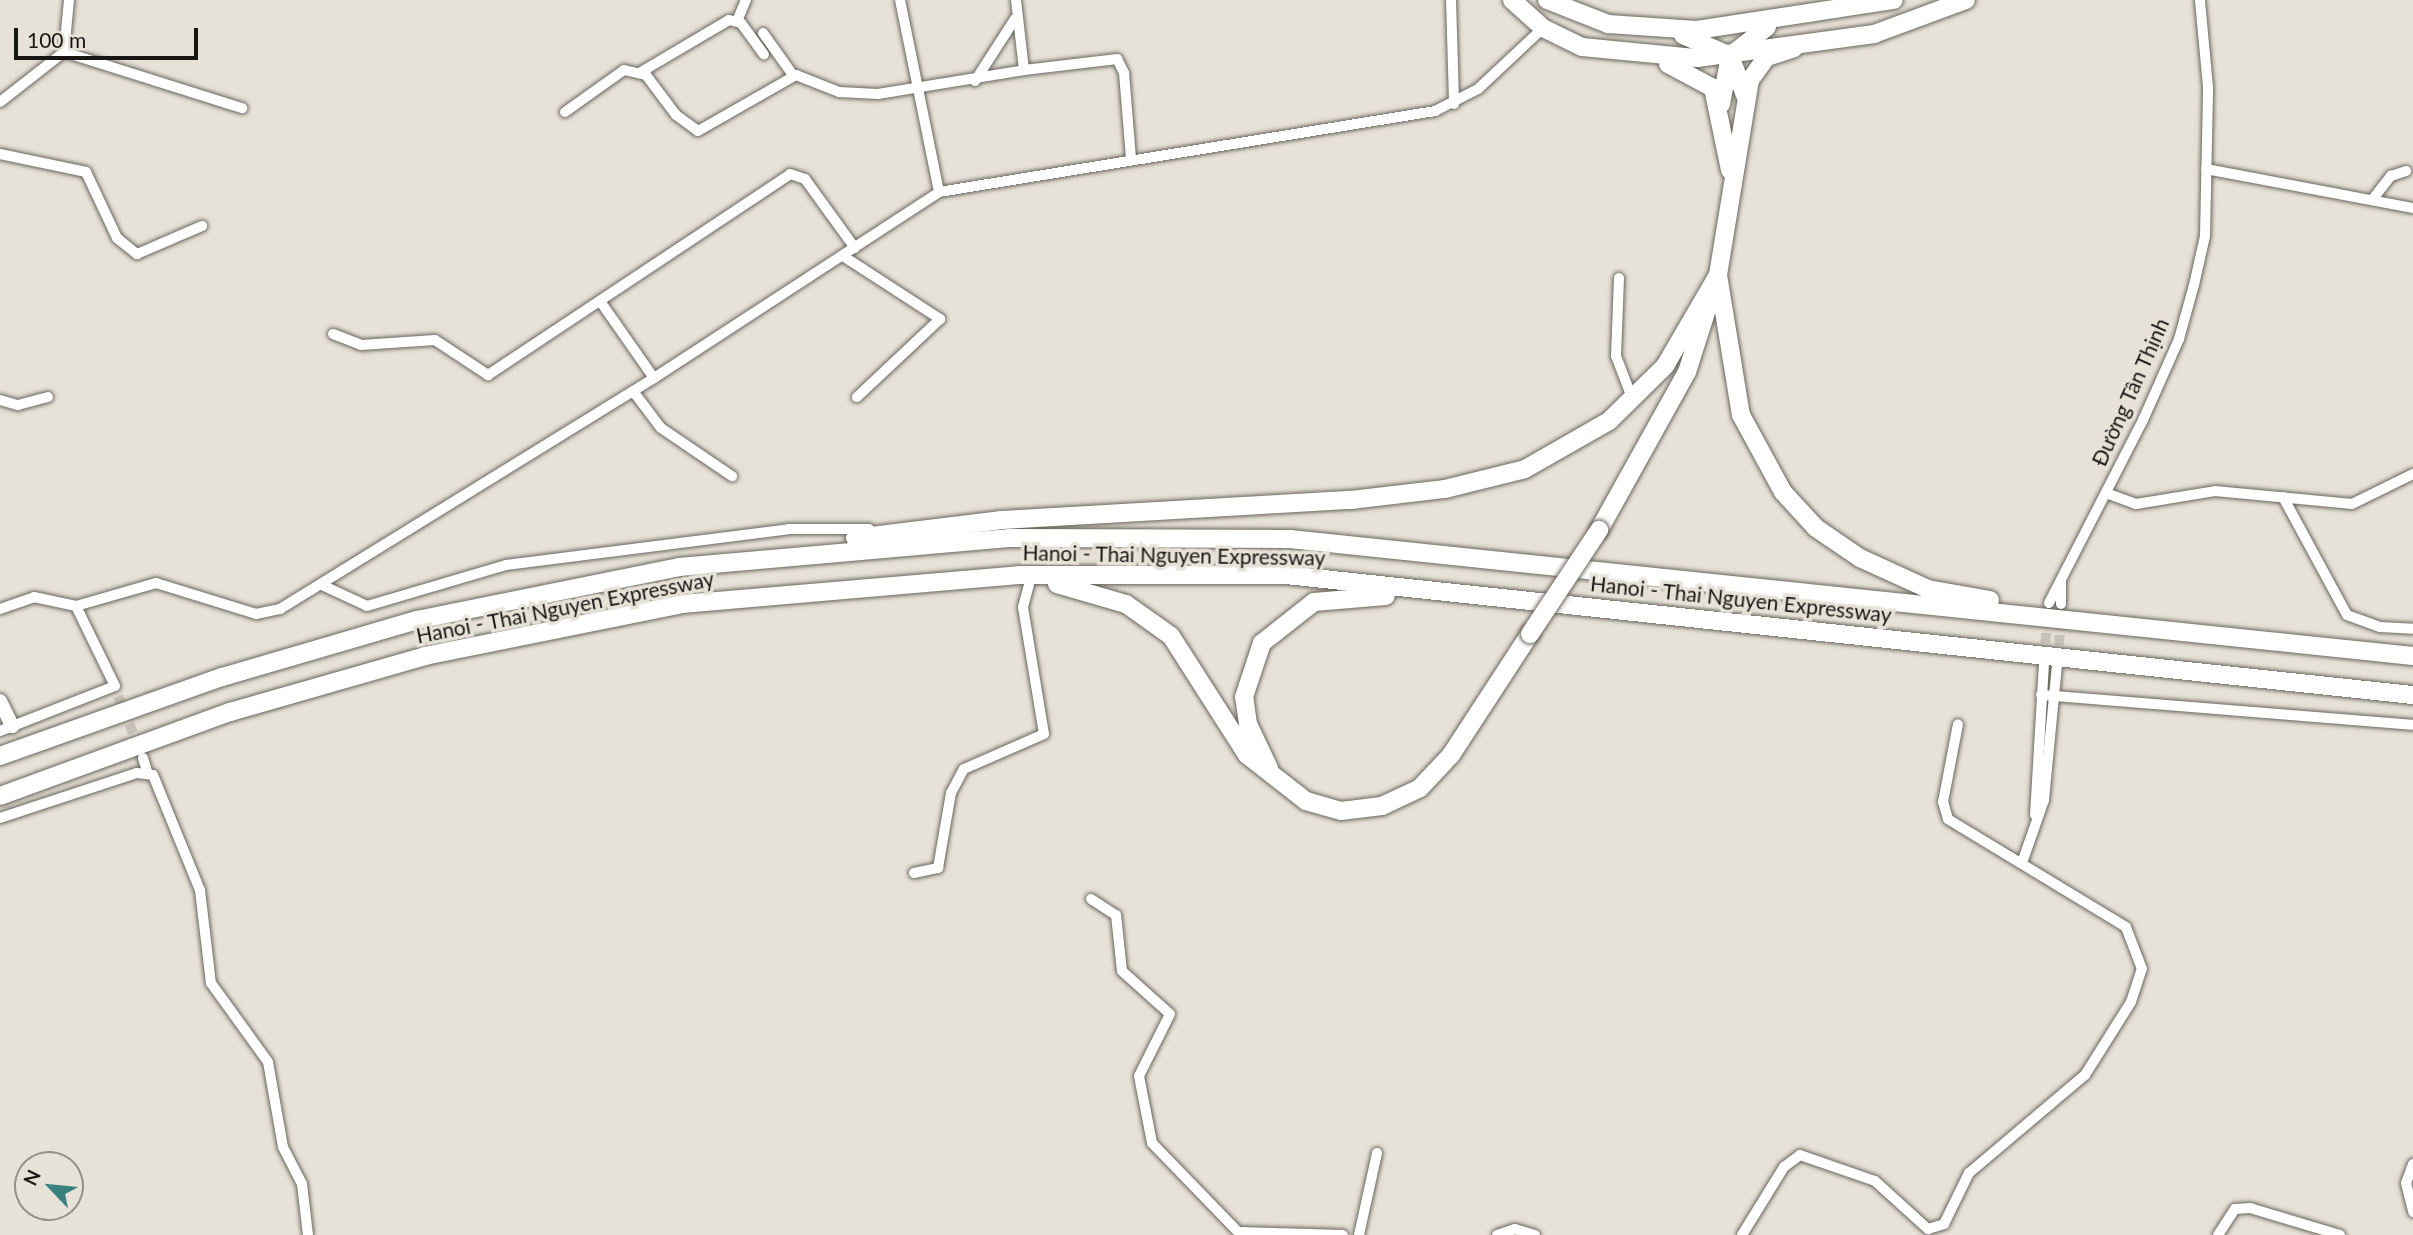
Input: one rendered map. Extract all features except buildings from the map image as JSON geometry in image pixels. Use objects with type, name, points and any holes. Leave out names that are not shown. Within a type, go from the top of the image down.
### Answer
[{"type":"highway","points":[[1512,0],[1543,28],[1582,47],[1637,57],[1703,78],[1721,115],[1732,182]]},
{"type":"highway","points":[[1543,28],[1550,3],[1608,24],[1664,30],[1792,19],[1894,0]]},
{"type":"highway","points":[[1637,57],[1730,56],[1794,48],[1890,30],[1966,0]]},
{"type":"highway","points":[[1721,115],[1730,56],[1748,37],[1792,19]]},
{"type":"highway","points":[[1664,30],[1730,56],[1742,74],[1746,113]]},
{"type":"highway","points":[[853,586],[918,591],[1029,585],[1086,588],[1126,604],[1171,636],[1247,755],[1277,783],[1340,811],[1382,806],[1420,789],[1451,755],[1598,530],[1687,372],[1718,275],[1732,182],[1756,69],[1794,48]]},
{"type":"highway","points":[[679,567],[923,530],[1445,489],[1525,469],[1609,421],[1665,366],[1718,275]]},
{"type":"highway","points":[[1718,275],[1741,415],[1774,479],[1833,542],[1928,589],[2309,645]]},
{"type":"highway","name":"Hanoi - Thai Nguyen Expressway","points":[[0,756],[222,677],[418,620],[679,567],[1009,538],[1290,539],[2413,656]]},
{"type":"highway","name":"Hanoi - Thai Nguyen Expressway","points":[[0,796],[230,712],[425,656],[682,604],[853,586],[1019,575],[1286,575],[2413,695]]},
{"type":"highway","points":[[1277,783],[1248,724],[1248,670],[1262,643],[1314,602],[1383,596],[1605,619],[1775,626]]},
{"type":"street","points":[[0,102],[64,52],[69,0]]},
{"type":"street","points":[[737,21],[746,0]]},
{"type":"street","points":[[900,0],[922,89],[939,192]]},
{"type":"street","points":[[1016,0],[1015,19],[1024,70]]},
{"type":"street","points":[[1451,0],[1454,104]]},
{"type":"street","name":"Đường Tân Thịnh","points":[[2049,603],[2106,493],[2179,339],[2205,236],[2206,169],[2200,0]]},
{"type":"street","points":[[975,81],[1015,19]]},
{"type":"street","points":[[565,112],[622,71],[641,72],[723,21],[737,21]]},
{"type":"street","points":[[737,21],[764,55]]},
{"type":"street","points":[[0,609],[34,597],[76,606],[131,586],[165,583],[261,614],[324,586],[654,378],[939,192],[1454,104],[1513,61],[1543,28]]},
{"type":"street","points":[[763,33],[793,75],[843,93],[922,89],[1024,70],[1117,59],[1124,73],[1131,158]]},
{"type":"street","points":[[64,52],[242,108]]},
{"type":"street","points":[[641,72],[698,131],[793,75]]},
{"type":"street","points":[[0,154],[86,172],[117,238],[137,254],[202,226]]},
{"type":"street","points":[[2206,169],[2413,208]]},
{"type":"street","points":[[2372,200],[2390,176],[2406,171]]},
{"type":"street","points":[[333,334],[361,345],[435,340],[485,375],[790,174],[805,179],[855,248]]},
{"type":"street","points":[[843,256],[940,319],[857,397]]},
{"type":"street","points":[[1619,278],[1616,356],[1632,398]]},
{"type":"street","points":[[600,301],[654,378]]},
{"type":"street","points":[[633,391],[661,428],[732,476]]},
{"type":"street","points":[[0,400],[18,405],[48,397]]},
{"type":"street","points":[[2106,493],[2136,504],[2215,492],[2352,504],[2413,474]]},
{"type":"street","points":[[2283,497],[2347,615],[2381,627],[2413,629]]},
{"type":"street","points":[[324,586],[367,606],[522,563],[804,528],[923,530]]},
{"type":"street","name":"Đường Tân Thịnh","points":[[2061,581],[2061,604]]},
{"type":"street","points":[[914,873],[938,868],[951,793],[964,769],[1044,734],[1023,607],[1029,585]]},
{"type":"street","points":[[0,701],[6,729],[116,691],[76,606]]},
{"type":"street","points":[[2023,860],[2035,815],[2044,662]]},
{"type":"street","points":[[2035,815],[2044,800],[2057,664]]},
{"type":"street","points":[[2041,695],[2413,725]]},
{"type":"street","points":[[1742,1235],[1784,1167],[1800,1155],[1875,1181],[1929,1232],[1944,1224],[1984,1155],[2056,1105],[2085,1075],[2131,1002],[2141,969],[2126,927],[2023,860],[1948,819],[1943,802],[1958,724]]},
{"type":"street","points":[[143,758],[147,771],[157,779],[200,890],[211,983],[268,1062],[283,1147],[302,1184],[307,1235]]},
{"type":"street","points":[[0,818],[147,771]]},
{"type":"street","points":[[1091,899],[1116,915],[1122,971],[1170,1014],[1139,1076],[1153,1143],[1240,1234],[1343,1235]]},
{"type":"street","points":[[1359,1235],[1377,1153]]},
{"type":"street","points":[[2413,1164],[2406,1183],[2413,1212]]},
{"type":"street","points":[[2218,1235],[2235,1209],[2250,1208],[2340,1235]]},
{"type":"street","points":[[1497,1235],[1515,1229],[1535,1235]]},
{"type":"tunnel","points":[[2044,658],[2048,614]]},
{"type":"tunnel","points":[[2058,660],[2061,615]]},
{"type":"tunnel","points":[[118,696],[139,748]]}]
